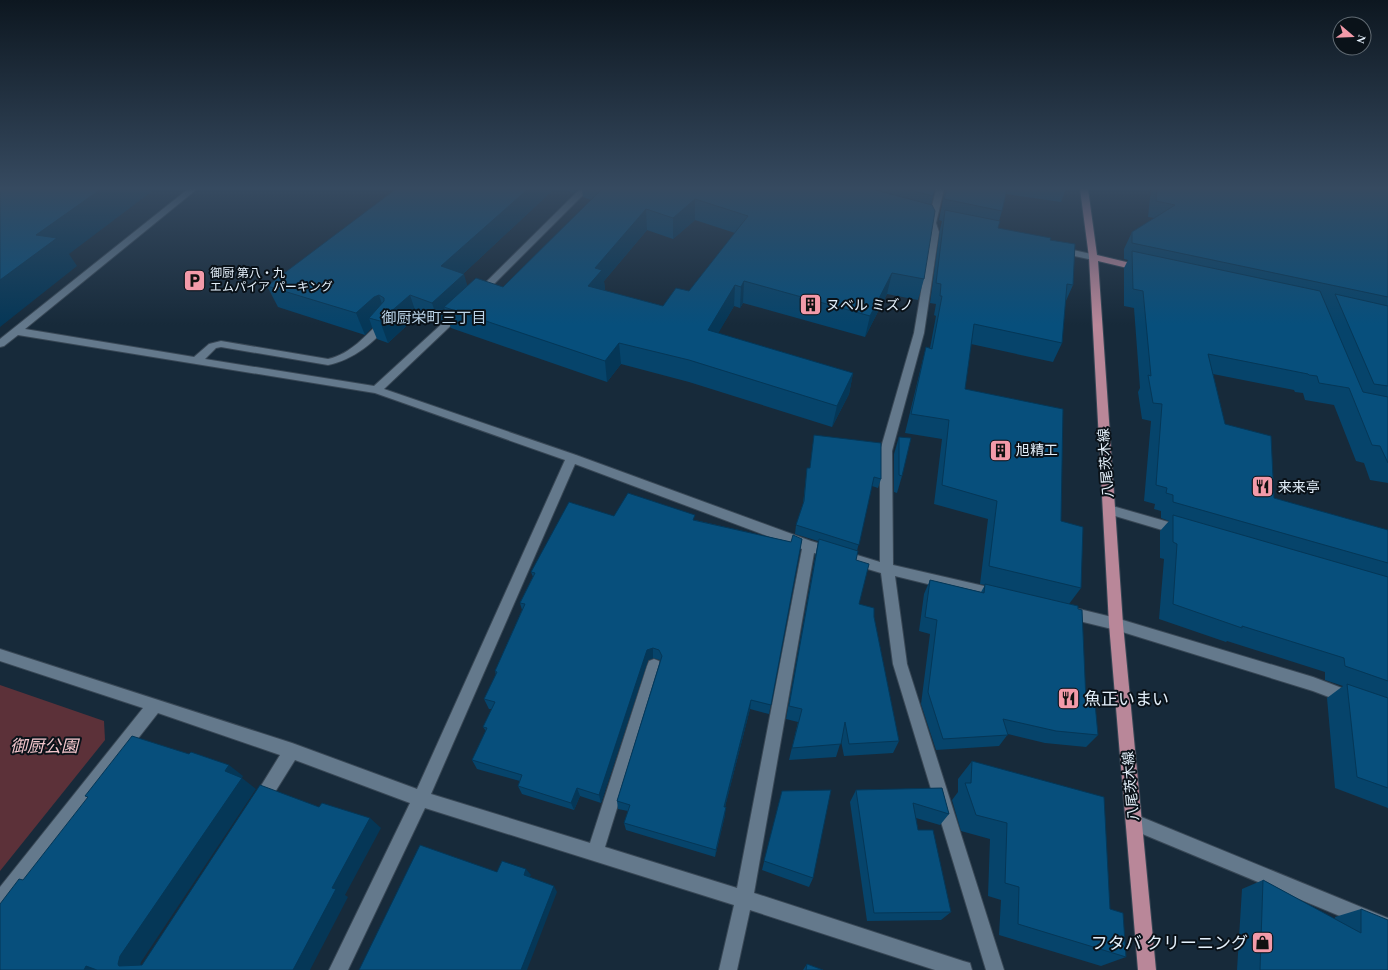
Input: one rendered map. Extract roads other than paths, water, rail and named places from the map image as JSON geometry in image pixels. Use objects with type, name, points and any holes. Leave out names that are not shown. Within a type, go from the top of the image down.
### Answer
[{"type":"main road","name":"八尾茨木線","points":[[1090,234],[1093,257],[1116,624],[1147,970]]},
{"type":"main road","points":[[1093,257],[1146,269]]},
{"type":"street","points":[[0,344],[137,234]]},
{"type":"street","points":[[376,390],[469,304],[539,234]]},
{"type":"street","points":[[935,234],[919,333],[886,451],[887,569],[900,664],[995,970]]},
{"type":"street","points":[[1047,248],[1093,257]]},
{"type":"street","points":[[196,361],[213,346],[221,344],[328,362],[336,361],[348,357],[386,321]]},
{"type":"street","points":[[16,331],[376,390],[572,458],[809,546],[887,569],[1009,598]]},
{"type":"street","points":[[338,970],[421,799],[572,458]]},
{"type":"street","points":[[1109,510],[1192,534]]},
{"type":"street","points":[[728,970],[744,899],[809,546]]},
{"type":"street","points":[[1055,609],[1116,624],[1305,682],[1361,702]]},
{"type":"street","points":[[0,655],[155,704],[292,751],[421,799],[744,899],[963,970]]},
{"type":"street","points":[[595,852],[654,666]]},
{"type":"street","points":[[0,902],[155,704]]},
{"type":"street","points":[[249,817],[292,751]]},
{"type":"street","points":[[1134,822],[1388,927]]},
{"type":"place","name":"御厨 第八・九 エムパイア パーキング","points":[[194,280]]},
{"type":"place","name":"ヌベル ミズノ","points":[[810,305]]},
{"type":"place","name":"旭精工","points":[[1000,450]]},
{"type":"place","name":"来来亭","points":[[1263,487]]},
{"type":"place","name":"魚正いまい","points":[[1069,699]]},
{"type":"place","name":"フタバ クリーニング","points":[[1263,943]]},
{"type":"district","name":"御厨栄町三丁目","points":[[434,318]]},
{"type":"park label","name":"御厨公園","points":[[44,746]]}]
